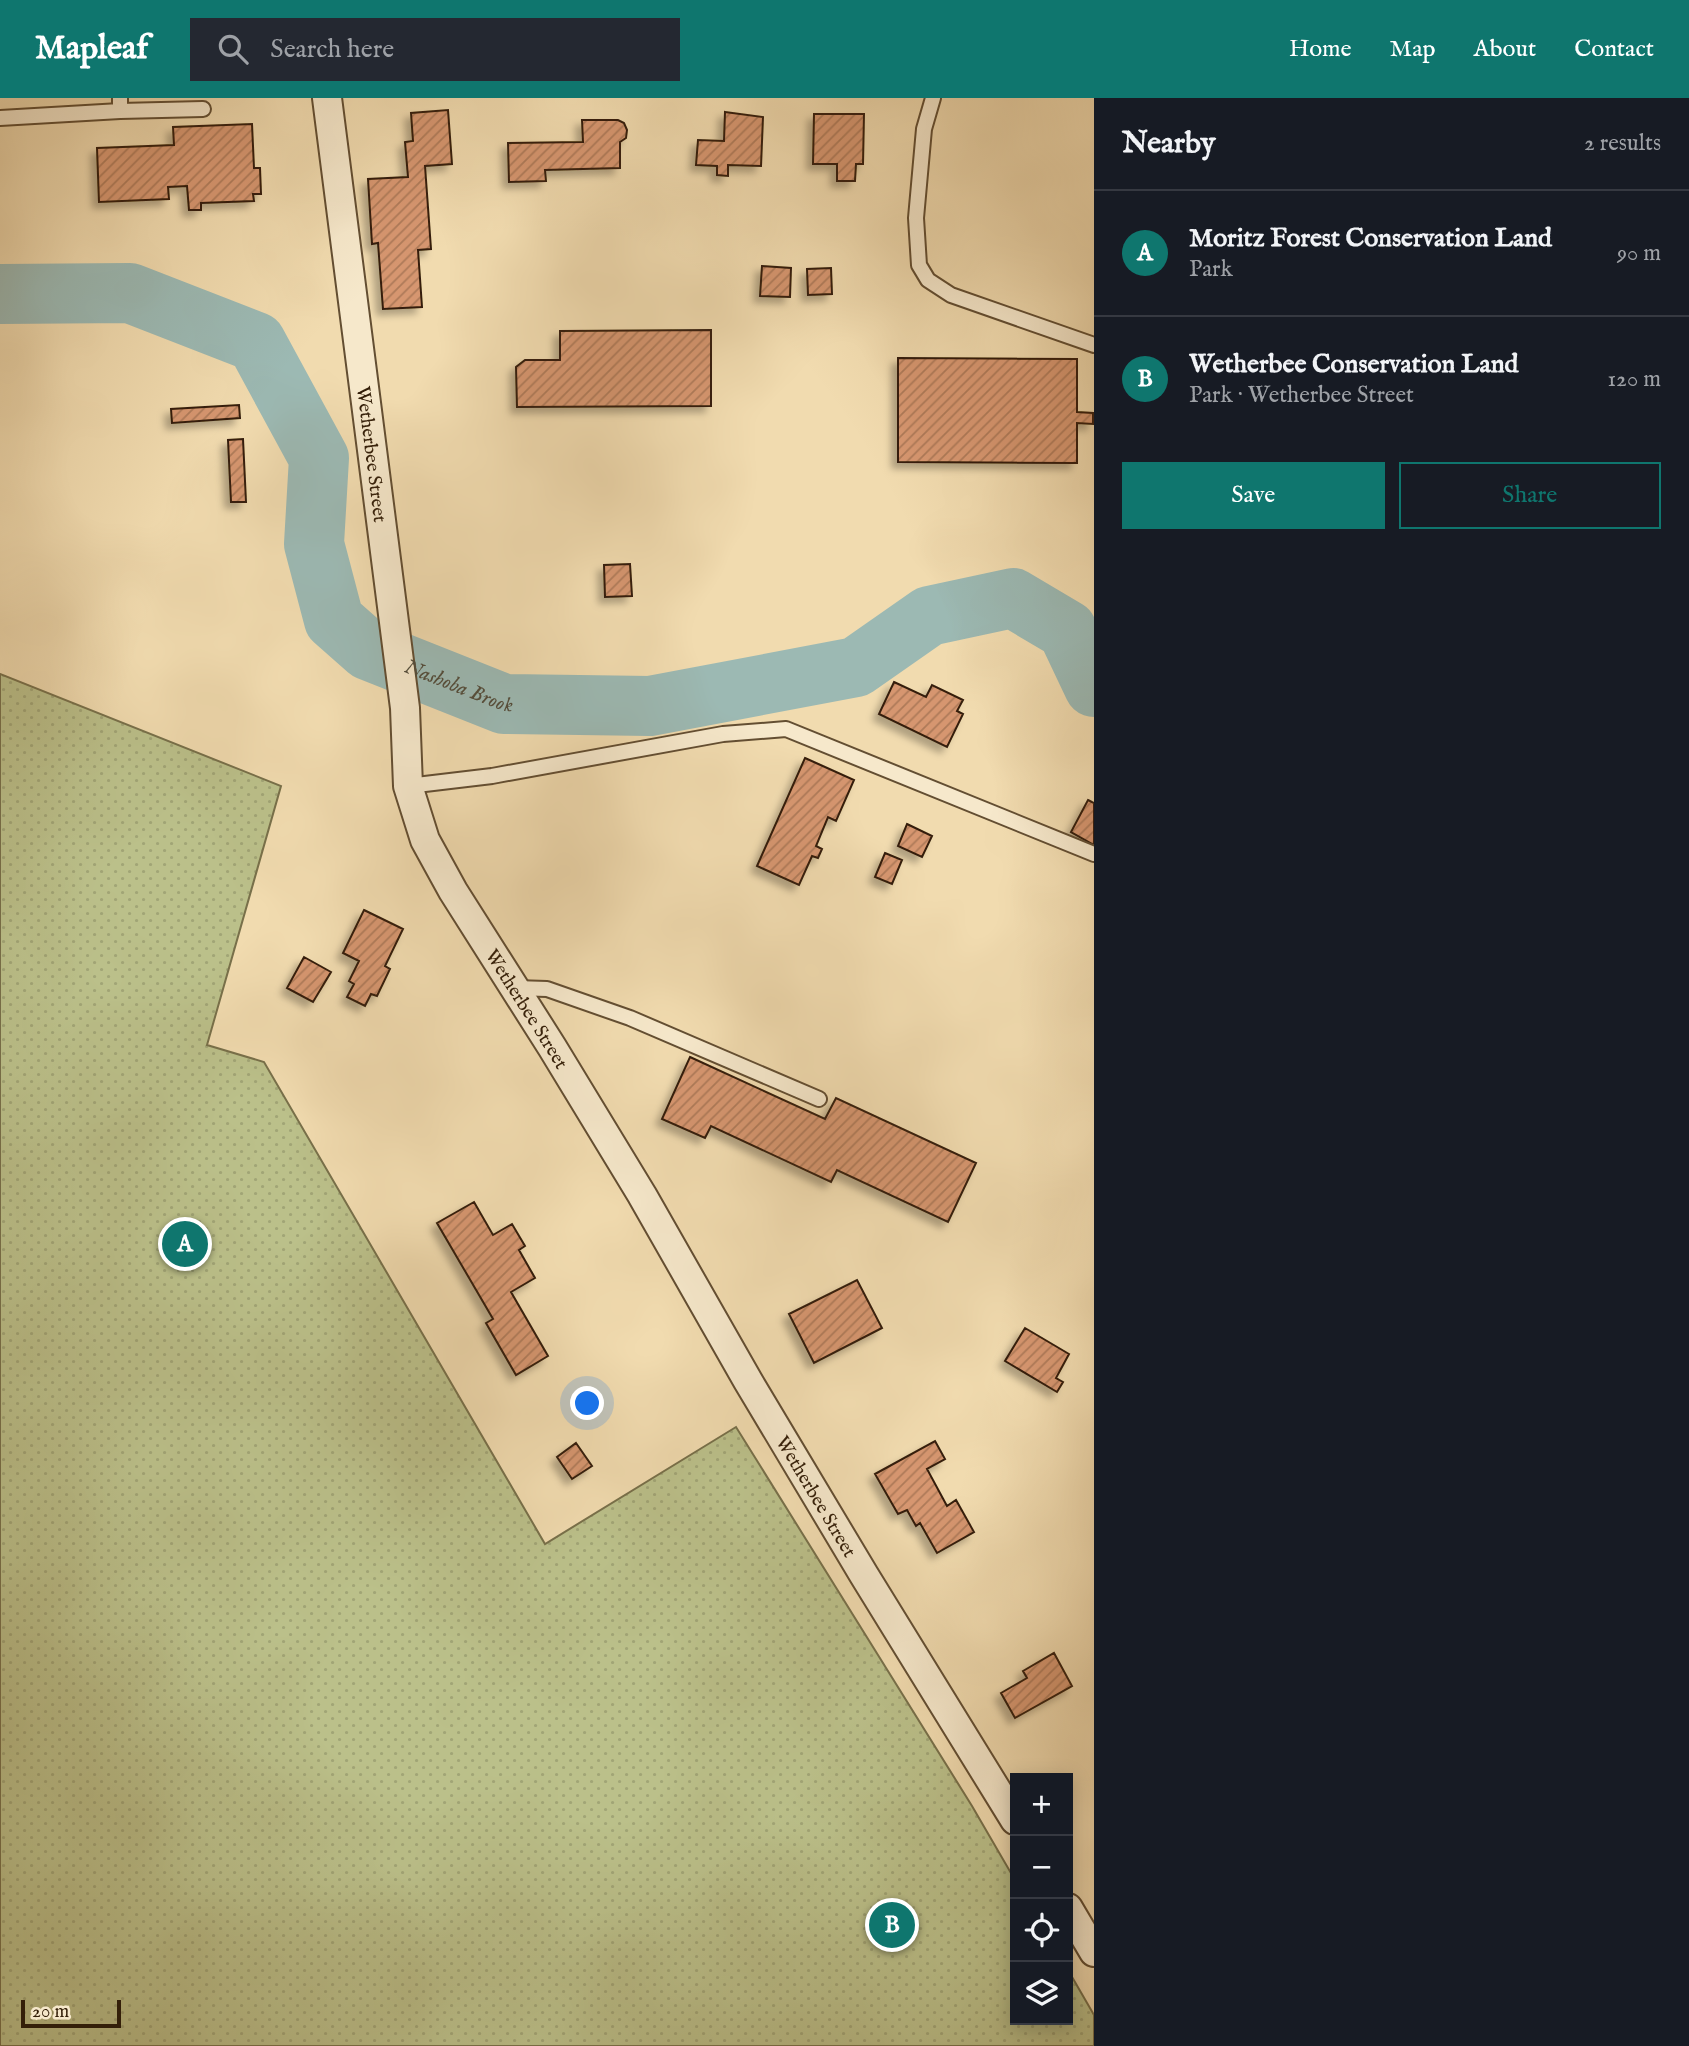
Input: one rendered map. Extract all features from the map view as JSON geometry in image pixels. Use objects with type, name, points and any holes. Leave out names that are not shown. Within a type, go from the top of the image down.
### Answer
[{"type":"street","name":"Wetherbee Street","points":[[327,98],[405,708],[408,786],[425,840],[453,891],[642,1195],[748,1381],[864,1575],[1010,1812]]},
{"type":"street","points":[[1073,1916],[1094,1952]]},
{"type":"lane","points":[[933,98],[924,129],[916,218],[919,265],[928,280],[951,295],[1094,345]]},
{"type":"lane","points":[[0,118],[120,105],[203,109]]},
{"type":"lane","points":[[408,786],[492,776],[723,734],[786,729],[1094,855]]},
{"type":"lane","points":[[515,988],[547,989],[630,1018],[819,1100]]},
{"type":"green space","points":[[0,674],[281,786],[207,1045],[264,1062],[545,1544],[736,1427],[1010,1871],[1010,2025],[1073,2025],[1073,1979],[1094,2015],[1094,2046],[0,2046]]},
{"type":"building","points":[[448,110],[452,164],[425,166],[431,249],[418,250],[422,307],[383,309],[378,243],[372,244],[368,179],[408,177],[405,142],[413,141],[411,113]]},
{"type":"building","points":[[725,112],[763,117],[761,166],[728,165],[728,176],[717,175],[717,166],[696,165],[698,140],[724,141]]},
{"type":"building","points":[[814,114],[864,114],[863,164],[856,164],[855,181],[837,181],[837,164],[813,164]]},
{"type":"building","points":[[582,120],[618,120],[624,123],[627,130],[626,138],[620,142],[620,168],[545,170],[546,181],[509,182],[508,143],[583,142]]},
{"type":"building","points":[[252,124],[254,168],[260,168],[261,194],[253,194],[254,201],[201,203],[201,210],[189,210],[187,186],[168,187],[169,199],[99,202],[97,148],[174,145],[173,127]]},
{"type":"building","points":[[762,266],[791,268],[790,297],[760,296]]},
{"type":"building","points":[[831,268],[832,294],[808,295],[807,269]]},
{"type":"building","points":[[711,330],[711,406],[517,407],[516,367],[525,360],[560,360],[560,331]]},
{"type":"building","points":[[898,358],[1077,359],[1077,412],[1093,413],[1093,424],[1077,423],[1077,463],[898,462]]},
{"type":"building","points":[[239,405],[240,418],[172,423],[171,409]]},
{"type":"building","points":[[243,439],[246,502],[231,502],[228,440]]},
{"type":"building","points":[[630,564],[632,596],[605,597],[604,565]]},
{"type":"building","points":[[894,682],[926,697],[932,685],[963,700],[957,711],[963,714],[947,747],[879,714]]},
{"type":"building","points":[[805,758],[854,780],[836,821],[828,817],[816,846],[822,849],[818,858],[812,856],[799,885],[757,866]]},
{"type":"building","points":[[1088,800],[1094,803],[1094,845],[1071,832]]},
{"type":"building","points":[[907,824],[932,836],[922,857],[898,846]]},
{"type":"building","points":[[885,853],[902,860],[892,884],[875,877]]},
{"type":"building","points":[[364,910],[403,929],[385,966],[390,969],[377,996],[371,994],[365,1006],[347,997],[354,984],[349,981],[359,961],[343,953]]},
{"type":"building","points":[[304,957],[331,972],[313,1002],[287,988]]},
{"type":"building","points":[[690,1057],[825,1119],[836,1098],[976,1163],[948,1222],[837,1170],[831,1182],[711,1126],[705,1138],[662,1119]]},
{"type":"building","points":[[474,1202],[493,1235],[512,1224],[525,1246],[519,1250],[535,1278],[511,1292],[548,1356],[516,1375],[486,1323],[493,1319],[437,1223]]},
{"type":"building","points":[[857,1280],[882,1328],[814,1363],[789,1314]]},
{"type":"building","points":[[1025,1328],[1069,1354],[1056,1378],[1063,1382],[1057,1392],[1005,1361]]},
{"type":"building","points":[[935,1441],[945,1459],[927,1469],[947,1506],[956,1500],[974,1532],[937,1553],[920,1523],[916,1526],[907,1510],[898,1514],[875,1474]]},
{"type":"building","points":[[576,1443],[592,1466],[572,1479],[557,1457]]},
{"type":"building","points":[[1054,1653],[1072,1686],[1015,1718],[1001,1693],[1027,1678],[1023,1671]]},
{"type":"waterway","name":"Nashoba Brook","points":[[0,294],[130,293],[256,342],[319,458],[314,544],[334,620],[368,650],[504,704],[650,706],[856,667],[929,616],[1013,598],[1067,630],[1094,687]]},
{"type":"place","name":"Moritz Forest Conservation Land","points":[[185,1244]]},
{"type":"place","name":"Wetherbee Conservation Land","points":[[892,1925]]}]
